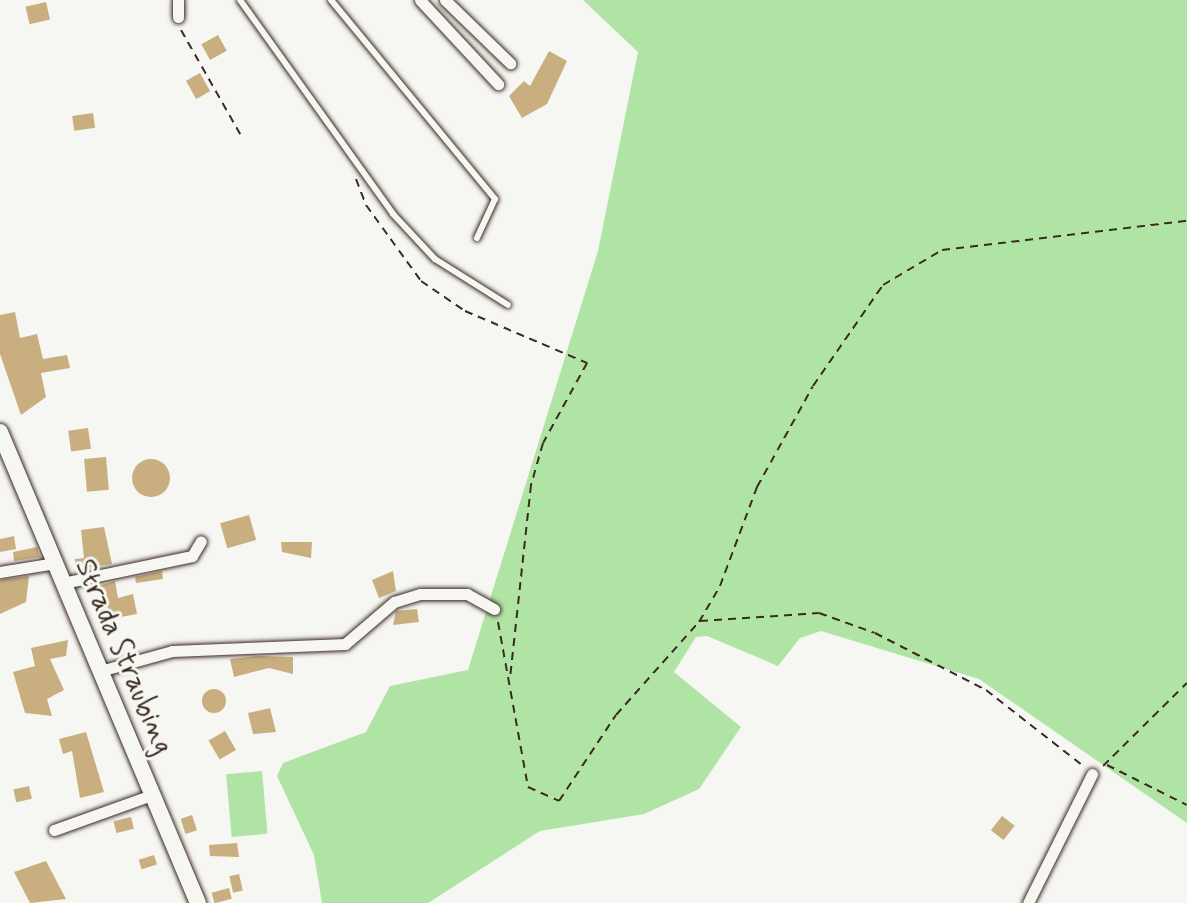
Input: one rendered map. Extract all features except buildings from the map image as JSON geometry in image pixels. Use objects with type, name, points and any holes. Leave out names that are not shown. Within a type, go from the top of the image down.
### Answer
[{"type":"main road","name":"Strada Straubing","points":[[0,432],[198,903]]},
{"type":"street","points":[[178,0],[178,17]]},
{"type":"street","points":[[420,0],[498,84]]},
{"type":"street","points":[[445,0],[510,63]]},
{"type":"street","points":[[63,583],[192,556],[201,541]]},
{"type":"street","points":[[0,572],[55,563]]},
{"type":"street","points":[[100,671],[172,651],[345,644],[394,602],[420,594],[467,594],[494,609]]},
{"type":"street","points":[[1028,903],[1092,774]]},
{"type":"street","points":[[54,830],[152,795]]},
{"type":"lane","points":[[240,0],[351,159],[435,259],[508,305]]},
{"type":"lane","points":[[331,0],[495,199],[477,238]]},
{"type":"path","points":[[178,17],[240,134]]},
{"type":"path","points":[[351,159],[366,205],[421,281],[465,311],[587,363],[543,443],[531,485],[510,683]]},
{"type":"path","points":[[494,609],[528,787],[559,801],[616,715],[699,622],[720,586],[757,487],[813,386],[883,285],[942,250],[1187,221]]},
{"type":"path","points":[[699,622],[819,613],[875,633],[986,690],[1092,774],[1106,764],[1187,683]]},
{"type":"path","points":[[1106,764],[1187,805]]},
{"type":"green space","points":[[583,0],[1187,0],[1187,823],[979,679],[821,631],[800,638],[778,666],[707,636],[696,637],[674,672],[741,727],[699,789],[644,814],[540,831],[428,903],[322,903],[314,855],[277,776],[283,763],[366,732],[390,686],[468,670],[598,251],[638,52]]},
{"type":"green space","points":[[262,771],[267,834],[232,837],[226,774]]}]
